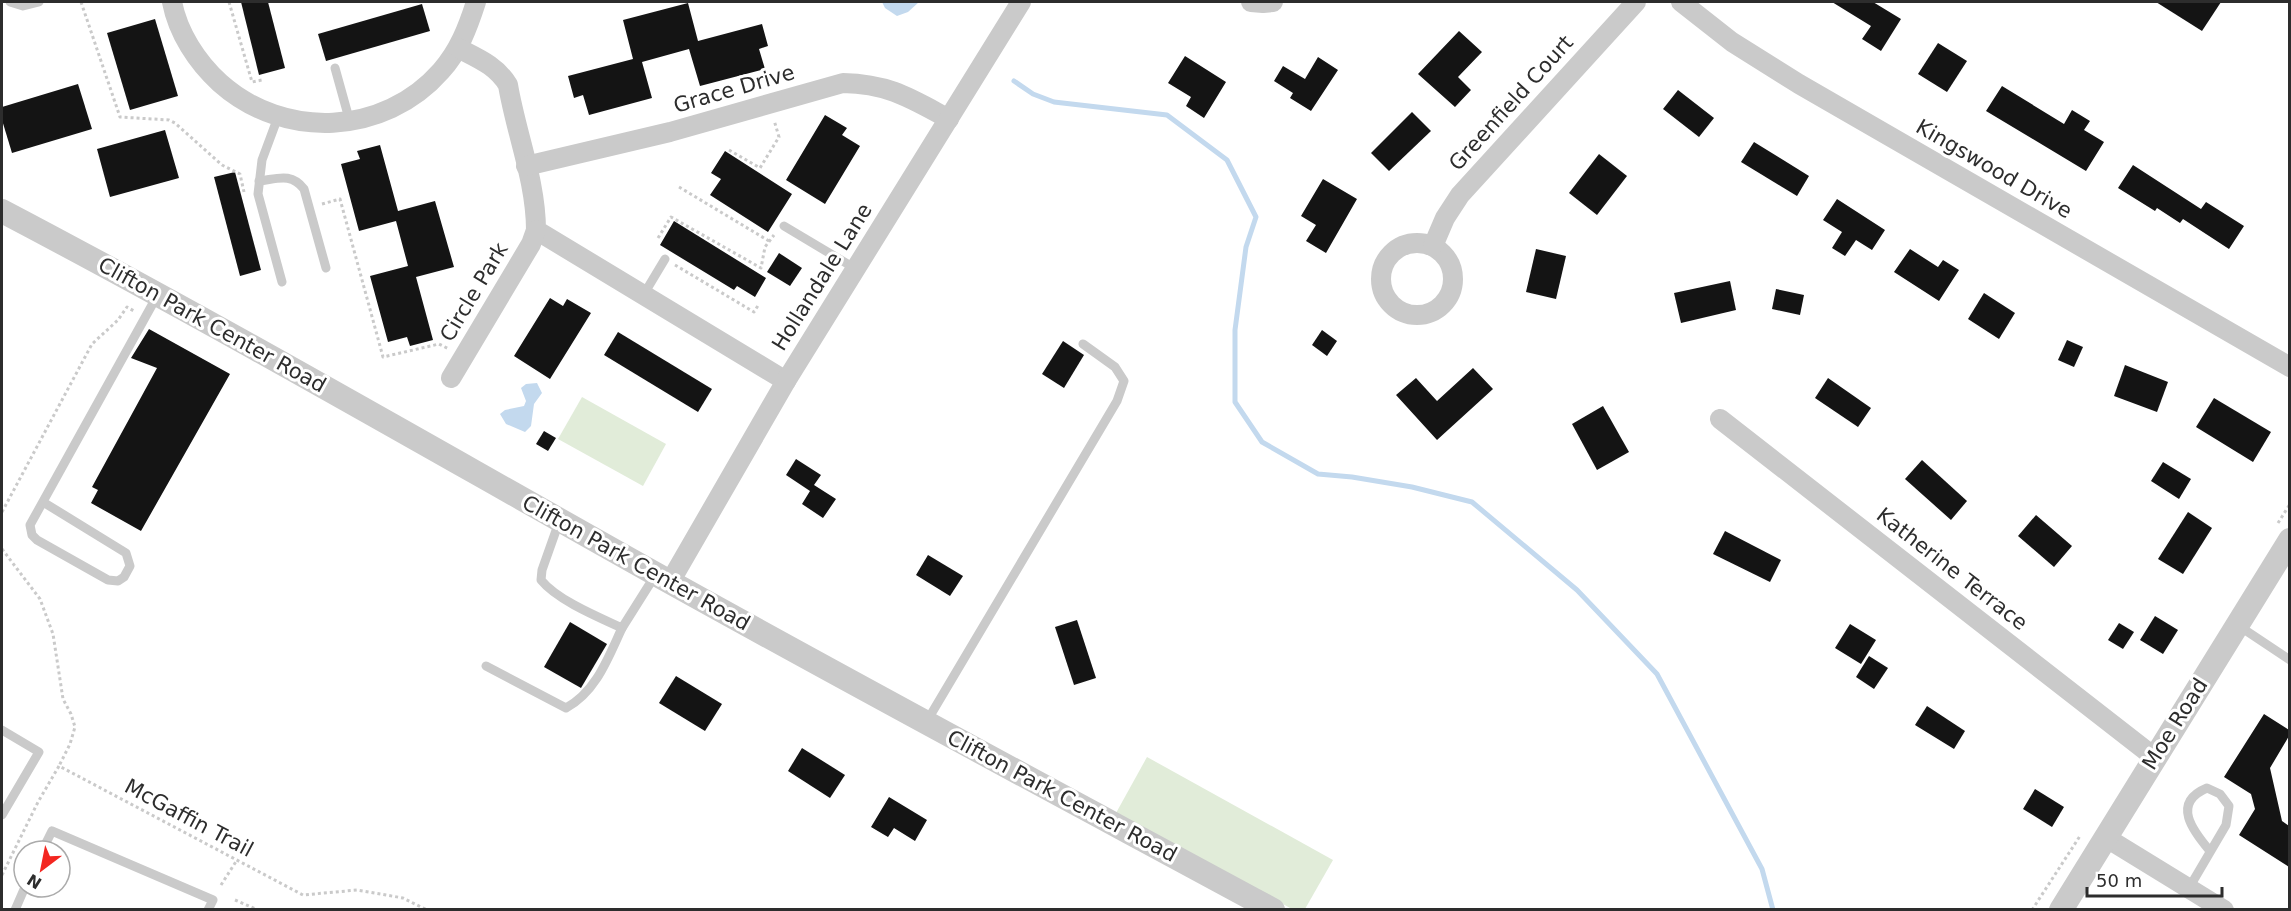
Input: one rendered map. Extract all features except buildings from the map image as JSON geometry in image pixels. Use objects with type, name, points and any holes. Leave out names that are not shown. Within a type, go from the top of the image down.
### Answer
[{"type":"street","points":[[176,3],[182,31],[190,46],[211,75],[231,93],[254,107],[278,117],[302,123],[326,124],[350,122],[376,116],[423,89],[442,70],[458,48],[469,25],[476,2]]},
{"type":"street","name":"Hollandale Lane","points":[[663,578],[1021,2]]},
{"type":"street","points":[[1251,2],[1273,2]]},
{"type":"street","name":"Greenfield Court","points":[[1433,246],[1444,218],[1460,195],[1636,2]]},
{"type":"street","name":"Kingswood Drive","points":[[1681,2],[1732,42],[1798,84],[2289,367]]},
{"type":"street","points":[[458,48],[489,64],[503,76],[508,85],[536,215],[536,230],[786,381]]},
{"type":"street","name":"Grace Drive","points":[[526,166],[670,132],[843,83],[870,84],[903,94],[949,119]]},
{"type":"street","name":"Clifton Park Center Road","points":[[2,211],[158,294],[926,723],[1274,909]]},
{"type":"street","name":"Circle Park","points":[[451,378],[531,244],[536,230]]},
{"type":"street","name":"Katherine Terrace","points":[[1720,419],[2154,757]]},
{"type":"street","name":"Moe Road","points":[[2061,909],[2289,540]]},
{"type":"street","points":[[2105,837],[2224,909]]},
{"type":"lane","points":[[10,2],[23,6],[39,2]]},
{"type":"lane","points":[[335,68],[350,122]]},
{"type":"lane","points":[[278,117],[262,160],[258,194],[282,282]]},
{"type":"lane","points":[[259,181],[288,178],[297,180],[304,189],[326,268]]},
{"type":"lane","points":[[784,226],[856,269]]},
{"type":"lane","points":[[644,294],[665,259]]},
{"type":"lane","points":[[43,502],[126,553],[130,566],[124,577],[118,581],[108,580],[32,535],[30,525],[158,294]]},
{"type":"lane","points":[[926,723],[1117,401],[1124,381],[1121,373],[1083,344]]},
{"type":"lane","points":[[560,520],[542,570],[541,580],[548,589],[622,628]]},
{"type":"lane","points":[[486,666],[566,708],[579,701],[590,689],[622,628],[663,578]]},
{"type":"lane","points":[[2237,625],[2289,660]]},
{"type":"lane","points":[[2,730],[39,752],[2,815]]},
{"type":"lane","points":[[2189,888],[2226,825],[2229,806],[2220,794],[2206,788],[2196,792],[2188,804],[2188,821],[2194,833],[2210,851]]},
{"type":"lane","points":[[48,839],[52,831],[71,839]]},
{"type":"lane","points":[[72,840],[213,900],[208,909]]},
{"type":"path","points":[[81,2],[120,117],[169,120],[175,123],[222,165],[240,174],[244,195]]},
{"type":"path","points":[[229,2],[252,82],[262,80]]},
{"type":"path","points":[[729,150],[760,168],[779,137],[770,104]]},
{"type":"path","points":[[679,187],[769,241]]},
{"type":"path","points":[[310,207],[340,199],[383,357],[439,344],[464,356]]},
{"type":"path","points":[[658,238],[670,217],[761,268],[765,247],[784,226]]},
{"type":"path","points":[[665,259],[754,312],[759,304]]},
{"type":"path","points":[[2,512],[92,344],[118,320],[127,308],[145,317]]},
{"type":"path","points":[[2,549],[40,599],[53,634],[63,699],[75,727],[70,744],[38,802],[2,876]]},
{"type":"path","name":"McGaffin Trail","points":[[59,766],[303,895],[357,890],[403,898],[427,909]]},
{"type":"path","points":[[221,885],[237,860]]},
{"type":"path","points":[[235,900],[258,909]]},
{"type":"green space","points":[[582,397],[666,444],[643,486],[558,439]]},
{"type":"green space","points":[[1147,757],[1333,860],[1305,909],[1292,909],[1116,813]]},
{"type":"water","points":[[882,2],[919,2],[908,12],[897,16],[885,8]]},
{"type":"water","points":[[537,383],[542,393],[534,404],[531,426],[525,432],[506,424],[500,414],[505,410],[524,406],[526,401],[521,388],[526,384]]},
{"type":"waterway","points":[[1014,81],[1033,94],[1054,102],[1167,115],[1227,160],[1256,217],[1246,247],[1235,330],[1235,402],[1262,442],[1318,474],[1412,487],[1472,502],[1577,590],[1657,674],[1762,869],[1773,910]]}]
